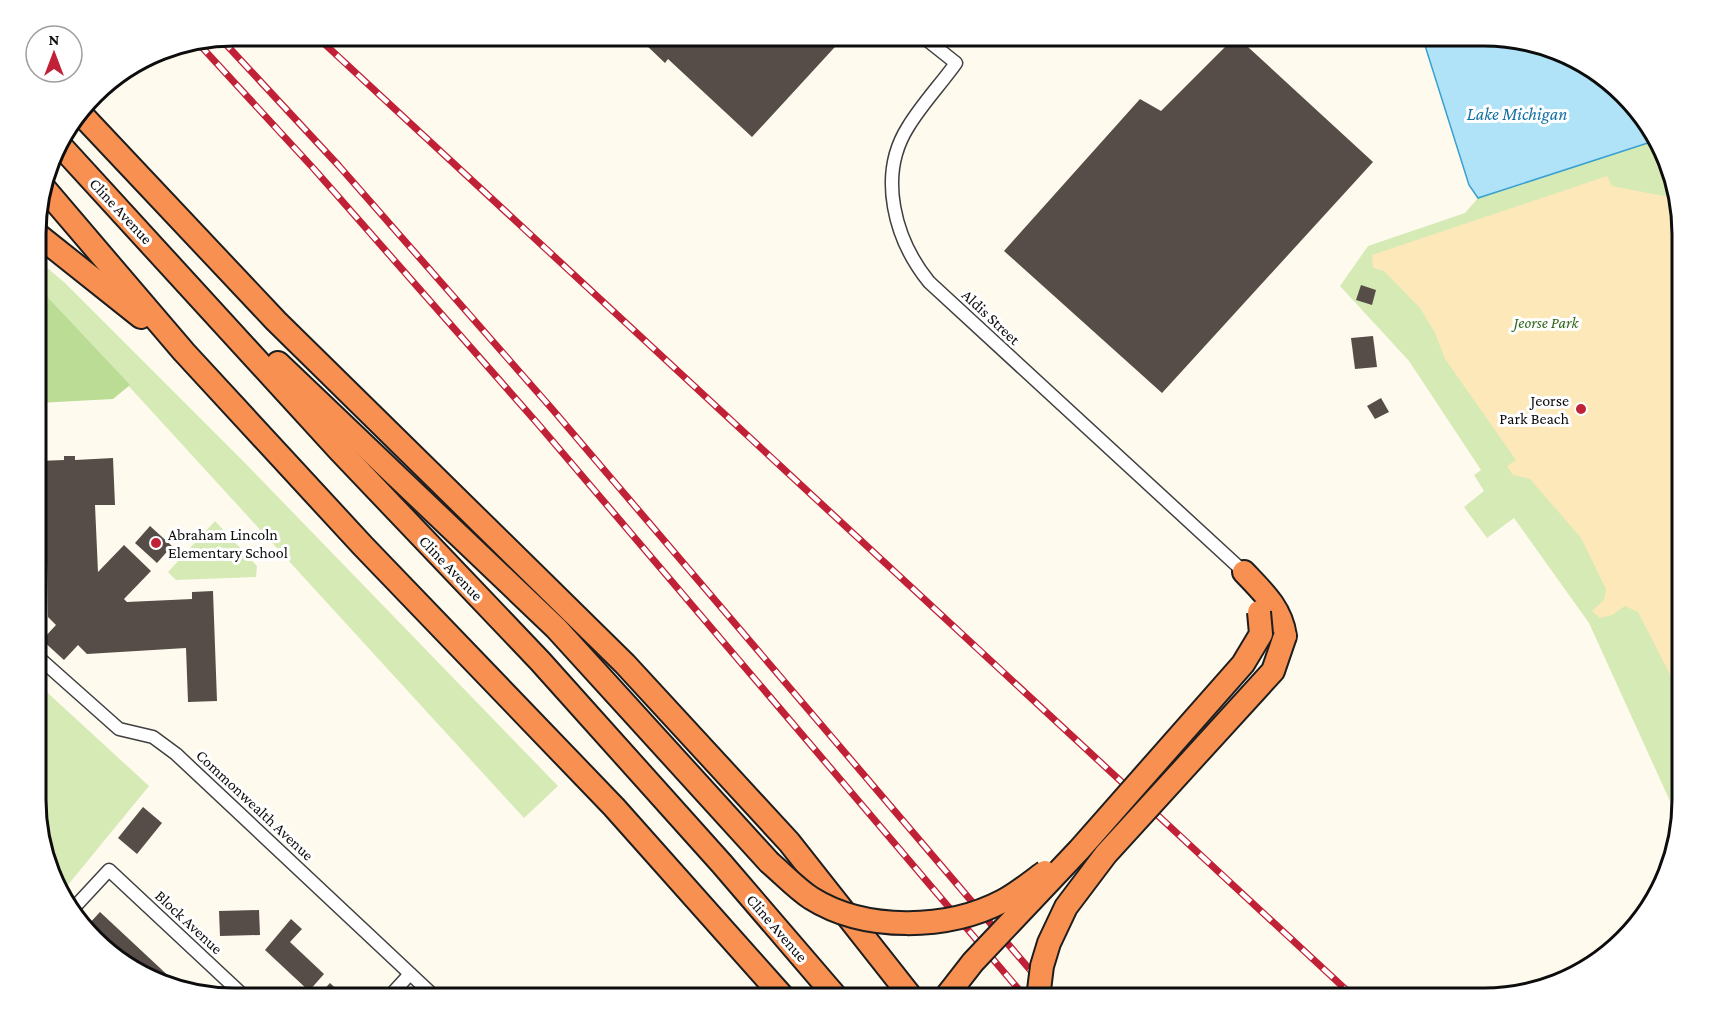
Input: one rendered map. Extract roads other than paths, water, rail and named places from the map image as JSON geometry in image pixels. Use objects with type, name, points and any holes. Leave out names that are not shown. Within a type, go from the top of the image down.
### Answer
[{"type":"highway","points":[[86,119],[276,321],[625,664],[789,842],[904,987]]},
{"type":"highway","name":"Cline Avenue","points":[[66,151],[340,451],[540,661],[714,855],[828,988]]},
{"type":"highway","points":[[51,196],[184,352],[363,546],[614,807],[775,988]]},
{"type":"highway","points":[[47,242],[184,352]]},
{"type":"highway","points":[[154,246],[449,523],[556,628],[769,862],[813,899],[875,920],[908,924],[942,920],[990,906],[1079,850]]},
{"type":"highway","points":[[953,987],[973,962],[1079,850],[1243,664],[1261,634],[1259,612],[1244,572]]},
{"type":"highway","points":[[1039,987],[1042,966],[1049,943],[1066,907],[1106,854],[1273,671],[1285,636],[1283,620],[1272,602],[1244,572]]},
{"type":"street","name":"Aldis Street","points":[[936,47],[956,63],[908,127],[900,144],[896,161],[892,195],[906,249],[929,282],[1244,572]]},
{"type":"street","name":"Commonwealth Avenue","points":[[47,665],[119,729],[153,737],[176,754],[425,988]]},
{"type":"street","name":"Block Avenue","points":[[78,904],[109,870],[235,988]]},
{"type":"street","points":[[398,988],[411,974]]},
{"type":"water","name":"Lake Michigan","points":[[1425,47],[1508,48],[1555,61],[1598,85],[1633,120],[1647,143],[1478,198],[1469,185]]},
{"type":"railway","points":[[228,47],[339,166],[553,410],[1045,987]]},
{"type":"railway","points":[[328,47],[1343,987]]},
{"type":"railway","points":[[204,49],[314,169],[538,424],[1017,987]]},
{"type":"place","name":"Jeorse Park Beach","points":[[1581,409]]},
{"type":"place","name":"Abraham Lincoln Elementary School","points":[[156,543]]},
{"type":"park label","name":"Jeorse Park","points":[[1546,322]]}]
